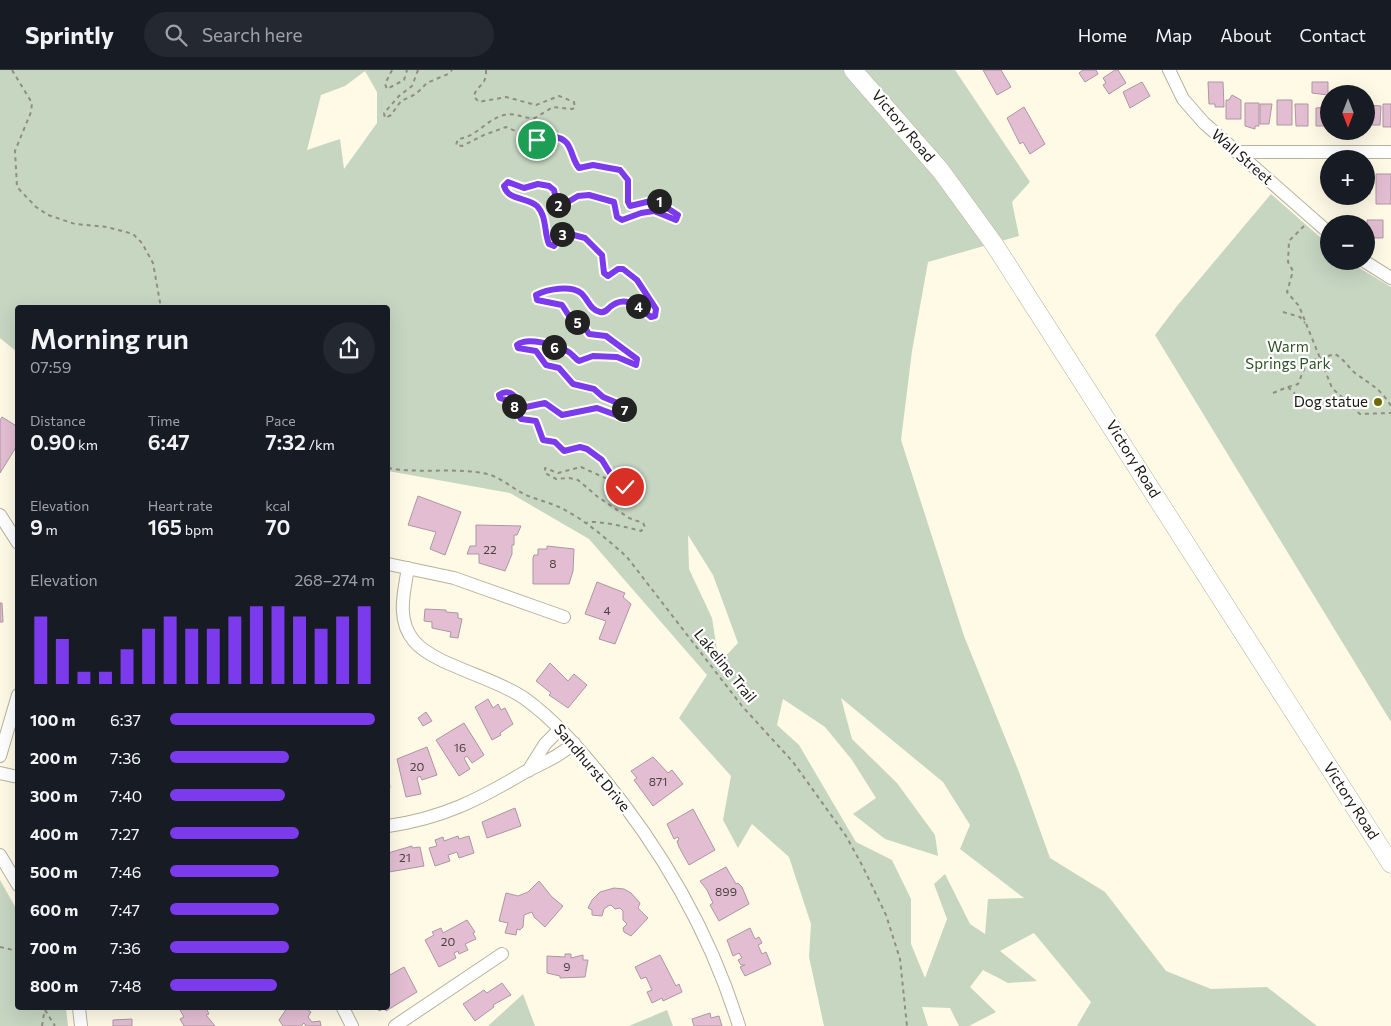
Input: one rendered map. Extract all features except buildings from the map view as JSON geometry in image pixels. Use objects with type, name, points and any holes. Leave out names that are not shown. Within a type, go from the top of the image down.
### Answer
[{"type":"main road","name":"Victory Road","points":[[854,70],[941,171],[994,244],[1391,864]]},
{"type":"street","name":"Wall Street","points":[[1169,70],[1183,99],[1192,110],[1236,152],[1320,225]]},
{"type":"street","points":[[1236,152],[1391,152]]},
{"type":"street","points":[[1375,268],[1391,278]]},
{"type":"street","points":[[0,515],[15,538]]},
{"type":"street","points":[[390,564],[454,578],[564,617]]},
{"type":"street","name":"Sandhurst Drive","points":[[408,568],[403,602],[403,618],[408,632],[419,646],[432,655],[509,690],[538,710],[574,742],[648,837],[682,892],[719,970],[739,1026]]},
{"type":"street","points":[[0,756],[15,705]]},
{"type":"street","points":[[528,771],[545,744],[560,729]]},
{"type":"street","points":[[390,826],[424,819],[459,808],[557,757],[574,742]]},
{"type":"street","points":[[0,772],[15,776]]},
{"type":"street","points":[[0,855],[15,879]]},
{"type":"street","points":[[395,1026],[502,954]]},
{"type":"street","points":[[79,1010],[81,1026]]},
{"type":"street","points":[[343,1010],[352,1026]]},
{"type":"path","points":[[12,70],[32,103],[31,112],[15,151],[17,187],[36,207],[48,215],[75,224],[107,227],[133,234],[142,243],[153,263],[160,305]]},
{"type":"path","points":[[392,70],[385,84],[387,89],[404,80],[407,70]]},
{"type":"path","points":[[418,70],[412,86],[398,96],[384,113],[385,118],[391,115],[402,101],[416,94],[427,83],[448,74],[452,70]]},
{"type":"path","points":[[486,70],[485,82],[475,92],[474,97],[479,102],[484,103],[502,97],[536,105],[559,96],[574,102],[575,108],[572,110],[553,107],[535,118],[515,114],[504,115],[488,122],[470,137],[458,139],[456,145],[462,146],[484,134],[506,127],[537,140],[559,138],[568,145],[579,168],[593,165],[610,166],[623,172],[629,184],[628,202],[630,206],[655,200],[678,215],[676,220],[657,212],[647,212],[622,220],[617,217],[616,205],[612,200],[585,195],[561,206],[557,204],[554,190],[549,186],[538,184],[524,188],[508,182],[504,186],[510,195],[532,203],[539,208],[549,244],[554,246],[562,234],[566,233],[585,238],[602,255],[604,273],[608,276],[618,269],[623,269],[637,280],[656,309],[655,316],[651,317],[635,304],[624,301],[616,303],[606,311],[600,312],[589,304],[582,294],[576,291],[552,289],[536,295],[537,300],[562,305],[571,319],[582,323],[589,334],[610,339],[637,359],[636,365],[617,357],[593,356],[579,361],[568,351],[541,342],[526,341],[517,345],[518,348],[536,351],[546,365],[559,368],[573,384],[590,388],[603,397],[620,404],[626,412],[624,418],[597,408],[562,415],[545,403],[526,407],[513,394],[503,392],[499,395],[500,398],[514,405],[521,419],[536,421],[543,440],[555,442],[564,451],[580,447],[587,449],[602,460],[610,473],[627,480],[631,486],[627,488],[581,467],[558,473],[545,468],[545,473],[556,479],[569,478],[578,480],[598,497],[628,518],[643,523],[645,527],[641,531],[629,526],[593,521],[586,523]]},
{"type":"path","points":[[1298,220],[1305,226],[1289,241],[1288,262],[1293,271],[1287,292],[1299,306],[1321,356],[1332,388],[1360,414],[1391,413]]},
{"type":"path","points":[[1283,312],[1300,317],[1307,325]]},
{"type":"path","points":[[1273,393],[1298,384],[1307,362],[1321,356],[1335,354],[1344,359],[1354,372],[1382,390],[1391,406]]},
{"type":"path","points":[[1288,387],[1297,396],[1309,403],[1346,401]]},
{"type":"path","name":"Lakeline Trail","points":[[390,468],[486,474],[536,500],[563,509],[586,523],[627,557],[742,706],[793,762],[846,836],[863,867],[889,924],[900,959],[907,1026]]},
{"type":"path","points":[[0,947],[15,950]]},
{"type":"path","points":[[42,1026],[45,1010]]},
{"type":"path","points":[[46,1010],[55,1026]]},
{"type":"green space","points":[[0,70],[955,70],[1030,182],[1012,202],[1019,236],[928,262],[912,351],[901,440],[964,636],[1019,772],[1050,858],[1105,892],[1166,971],[1211,989],[1267,987],[1317,1026],[1077,1026],[1091,1002],[1034,933],[1000,951],[1037,981],[1008,983],[983,970],[970,987],[996,1012],[969,1026],[959,1026],[950,1008],[922,1007],[928,1026],[824,1026],[809,957],[811,924],[789,857],[752,824],[738,848],[723,820],[731,776],[679,718],[707,675],[589,539],[510,493],[390,471],[390,305],[15,305],[15,350],[0,338]],"holes":[[[365,71],[377,92],[377,123],[344,169],[340,139],[307,150],[321,95],[345,86]],[[688,535],[713,575],[738,643],[719,663],[712,618],[689,569]],[[841,698],[943,782],[970,825],[960,849],[1024,898],[988,899],[985,934],[970,924],[945,874],[934,884],[947,919],[925,978],[911,944],[911,899],[892,860],[856,842],[799,745],[777,725],[783,699],[825,727],[852,760],[876,798],[853,814],[885,839],[938,856],[935,835],[897,783],[852,739]]]},
{"type":"green space","name":"Warm Springs Park","points":[[1271,194],[1320,237],[1320,270],[1363,270],[1391,287],[1391,722],[1155,335]]},
{"type":"green space","points":[[0,880],[15,906],[15,1010],[66,1010],[68,1026],[0,1026]]},
{"type":"green space","points":[[523,994],[535,1026],[488,1026]]},
{"type":"green space","points":[[667,1010],[673,1026],[629,1026]]},
{"type":"place","name":"Dog statue","points":[[1378,402]]},
{"type":"route","points":[[537,140],[552,137],[566,142],[579,168],[593,165],[610,166],[620,170],[628,180],[630,188],[628,204],[630,206],[647,200],[655,200],[662,203],[678,215],[679,218],[676,220],[666,217],[662,213],[647,212],[634,215],[625,221],[617,217],[616,205],[612,200],[585,195],[578,196],[563,206],[558,206],[554,190],[549,186],[538,184],[521,188],[508,182],[504,186],[504,189],[510,195],[532,203],[539,208],[544,220],[548,242],[551,246],[554,246],[562,234],[570,232],[585,238],[602,255],[606,276],[620,268],[623,269],[637,280],[644,293],[654,304],[657,312],[655,316],[651,317],[635,304],[628,301],[616,303],[606,311],[600,312],[589,304],[579,291],[552,289],[536,295],[535,298],[562,305],[567,310],[571,319],[582,323],[589,334],[603,336],[618,344],[623,350],[637,359],[638,364],[636,365],[617,357],[593,356],[579,361],[574,359],[568,351],[541,342],[526,341],[517,345],[518,348],[536,351],[546,365],[559,368],[573,384],[590,388],[603,397],[620,404],[626,412],[624,418],[601,408],[583,409],[562,415],[556,413],[548,404],[540,403],[526,407],[513,394],[503,392],[499,394],[500,398],[512,402],[519,418],[536,421],[543,440],[555,442],[564,451],[580,447],[587,449],[602,460],[610,473],[630,482],[631,486],[625,487]]}]
